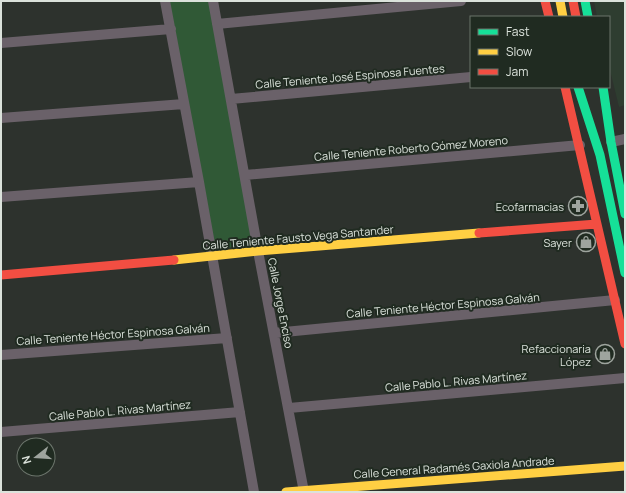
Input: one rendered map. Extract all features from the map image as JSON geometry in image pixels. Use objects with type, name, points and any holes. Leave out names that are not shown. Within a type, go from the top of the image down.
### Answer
[{"type":"street","points":[[165,1],[254,492]]},
{"type":"street","name":"Calle Jorge Enciso","points":[[213,1],[258,251],[304,491]]},
{"type":"street","points":[[217,24],[461,1]]},
{"type":"street","points":[[545,1],[549,16]]},
{"type":"street","points":[[560,1],[563,16]]},
{"type":"street","points":[[573,1],[576,16]]},
{"type":"street","points":[[585,1],[588,16]]},
{"type":"street","points":[[1,43],[171,29]]},
{"type":"street","name":"Calle Teniente José Espinosa Fuentes","points":[[231,99],[470,77]]},
{"type":"street","points":[[565,88],[580,145],[625,344]]},
{"type":"street","points":[[578,88],[600,155],[625,273]]},
{"type":"street","points":[[603,88],[611,142],[625,214]]},
{"type":"street","points":[[1,118],[184,104]]},
{"type":"street","points":[[586,172],[594,110]]},
{"type":"street","points":[[611,142],[625,139]]},
{"type":"street","name":"Calle Teniente Roberto Gómez Moreno","points":[[245,175],[580,145]]},
{"type":"street","points":[[1,197],[199,182]]},
{"type":"street","name":"Calle Teniente Fausto Vega Santander","points":[[1,275],[211,257],[258,251],[598,224]]},
{"type":"street","name":"Calle Teniente Héctor Espinosa Galván","points":[[274,333],[615,300]]},
{"type":"street","name":"Calle Teniente Héctor Espinosa Galván","points":[[1,354],[227,338]]},
{"type":"street","name":"Calle Pablo L. Rivas Martínez","points":[[289,408],[625,378]]},
{"type":"street","name":"Calle Pablo L. Rivas Martínez","points":[[1,432],[240,412]]},
{"type":"street","name":"Calle General Radamés Gaxiola Andrade","points":[[286,492],[625,466]]},
{"type":"shaded area","points":[[594,1],[625,1],[625,105],[619,107],[610,70],[610,16],[597,16]]},
{"type":"green space","points":[[167,1],[210,1],[257,245],[215,249]]},
{"type":"traffic: fast","points":[[585,1],[588,16]]},
{"type":"traffic: fast","points":[[578,88],[600,155],[625,273]]},
{"type":"traffic: fast","points":[[603,88],[611,142],[625,214]]},
{"type":"traffic: slow","points":[[560,1],[563,16]]},
{"type":"traffic: slow","points":[[174,260],[258,251],[479,233]]},
{"type":"traffic: slow","points":[[286,492],[625,466]]},
{"type":"traffic: jam","points":[[545,1],[549,16]]},
{"type":"traffic: jam","points":[[573,1],[576,16]]},
{"type":"traffic: jam","points":[[565,88],[625,344]]},
{"type":"traffic: jam","points":[[479,233],[597,224]]},
{"type":"traffic: jam","points":[[1,275],[174,260]]},
{"type":"place","name":"Ecofarmacias","points":[[578,206]]},
{"type":"place","name":"Sayer","points":[[586,242]]},
{"type":"place","name":"Refaccionaria López","points":[[605,354]]}]
